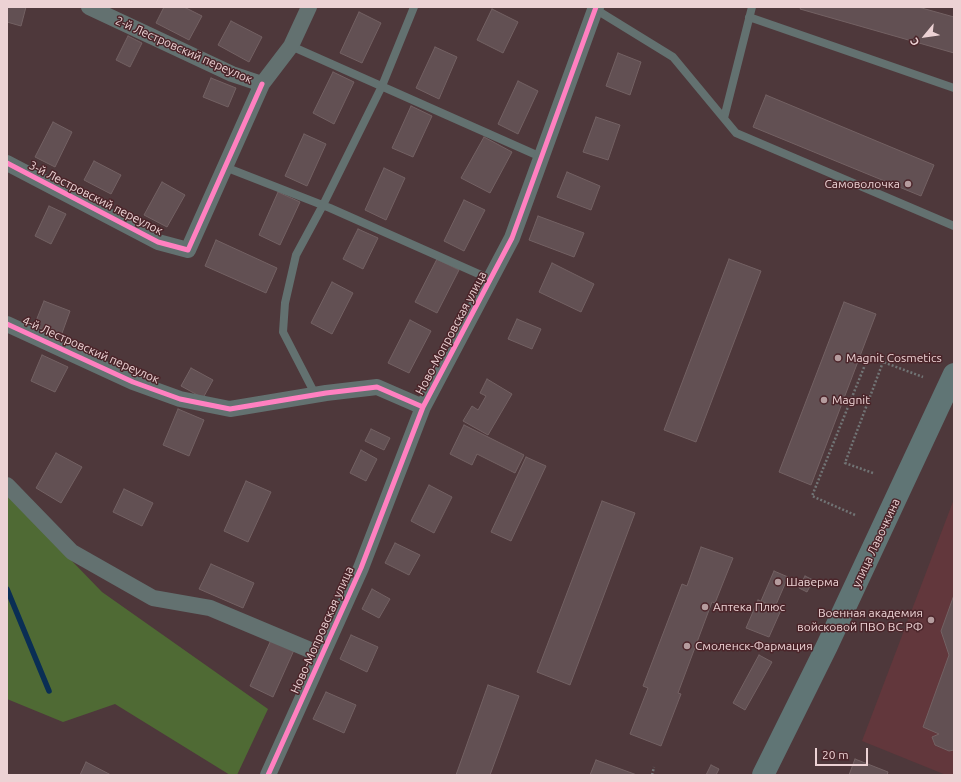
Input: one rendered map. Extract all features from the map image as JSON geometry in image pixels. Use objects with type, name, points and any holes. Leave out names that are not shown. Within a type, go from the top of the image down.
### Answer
[{"type":"main road","name":"улица Лавочкина","points":[[763,775],[827,646],[954,374]]},
{"type":"street","name":"2-й Лестровский переулок","points":[[89,7],[232,74],[262,84],[291,46],[310,7]]},
{"type":"street","name":"Ново-Мопровская улица","points":[[268,775],[361,568],[423,406],[512,238],[592,8]]},
{"type":"street","name":"3-й Лестровский переулок","points":[[7,163],[158,242],[188,250],[262,84]]},
{"type":"street","name":"4-й Лестровский переулок","points":[[7,324],[133,382],[180,399],[230,409],[315,394],[377,387],[423,406]]},
{"type":"street","points":[[7,485],[72,552],[153,598],[210,608],[322,655]]},
{"type":"lane","points":[[315,394],[283,332],[285,303],[296,255],[323,205],[382,86],[414,7]]},
{"type":"lane","points":[[724,118],[752,7]]},
{"type":"lane","points":[[592,8],[673,57],[736,133],[954,226]]},
{"type":"lane","points":[[749,18],[954,88]]},
{"type":"lane","points":[[291,46],[541,157]]},
{"type":"lane","points":[[225,167],[323,205],[490,279]]},
{"type":"path","points":[[855,515],[812,496],[869,356],[923,377]]},
{"type":"path","points":[[873,473],[845,463],[883,362]]},
{"type":"path","points":[[652,775],[654,767]]},
{"type":"shaded area","name":"Военная академия войсковой ПВО ВС РФ","points":[[954,499],[954,775],[946,775],[862,741]]},
{"type":"green space","points":[[7,494],[102,592],[268,709],[237,775],[230,775],[115,704],[63,722],[7,699]]},
{"type":"building","points":[[7,7],[26,7],[21,26],[7,22]]},
{"type":"building","points":[[164,7],[184,7],[202,16],[189,40],[156,23]]},
{"type":"building","points":[[801,7],[918,7],[954,17],[954,53],[800,9]]},
{"type":"building","points":[[492,9],[518,22],[503,53],[477,40]]},
{"type":"building","points":[[359,12],[381,23],[362,63],[340,53]]},
{"type":"building","points":[[231,21],[262,37],[249,62],[218,45]]},
{"type":"building","points":[[128,36],[142,43],[130,67],[116,60]]},
{"type":"building","points":[[435,47],[457,57],[439,99],[416,88]]},
{"type":"building","points":[[618,53],[641,62],[630,95],[606,86]]},
{"type":"building","points":[[333,72],[354,82],[334,124],[313,113]]},
{"type":"building","points":[[211,78],[236,88],[228,107],[203,97]]},
{"type":"building","points":[[518,81],[538,91],[518,134],[498,124]]},
{"type":"building","points":[[766,95],[934,165],[921,196],[753,127]]},
{"type":"building","points":[[411,106],[432,116],[413,157],[392,148]]},
{"type":"building","points":[[596,117],[620,125],[608,160],[583,152]]},
{"type":"building","points":[[53,122],[72,132],[55,167],[35,157]]},
{"type":"building","points":[[304,134],[326,144],[307,186],[285,176]]},
{"type":"building","points":[[484,137],[512,152],[490,193],[461,178]]},
{"type":"building","points":[[94,161],[121,175],[111,194],[84,180]]},
{"type":"building","points":[[384,168],[405,178],[386,220],[365,210]]},
{"type":"building","points":[[567,172],[600,186],[591,210],[557,197]]},
{"type":"building","points":[[162,182],[185,195],[167,227],[144,215]]},
{"type":"building","points":[[278,192],[300,202],[280,245],[259,235]]},
{"type":"building","points":[[464,200],[485,210],[464,251],[444,241]]},
{"type":"building","points":[[49,206],[66,214],[51,244],[35,236]]},
{"type":"building","points":[[538,216],[584,233],[574,257],[529,240]]},
{"type":"building","points":[[358,229],[378,238],[363,269],[343,259]]},
{"type":"building","points":[[216,240],[277,268],[266,293],[205,266]]},
{"type":"building","points":[[437,259],[459,270],[437,313],[415,302]]},
{"type":"building","points":[[729,259],[761,271],[696,442],[664,430]]},
{"type":"building","points":[[552,263],[594,284],[581,312],[539,292]]},
{"type":"building","points":[[332,282],[353,293],[332,334],[311,323]]},
{"type":"building","points":[[44,301],[70,311],[61,336],[34,326]]},
{"type":"building","points":[[844,302],[876,314],[811,485],[779,472]]},
{"type":"building","points":[[517,319],[541,329],[532,349],[508,339]]},
{"type":"building","points":[[410,320],[431,331],[409,373],[388,363]]},
{"type":"building","points":[[42,355],[68,367],[55,392],[31,381]]},
{"type":"building","points":[[191,368],[213,380],[203,398],[181,386]]},
{"type":"building","points":[[487,379],[512,394],[488,435],[463,421],[472,406],[478,410],[486,396],[480,393]]},
{"type":"building","points":[[178,409],[204,420],[189,456],[163,445]]},
{"type":"building","points":[[464,425],[524,455],[515,473],[477,454],[472,465],[450,454]]},
{"type":"building","points":[[371,429],[390,438],[384,450],[365,441]]},
{"type":"building","points":[[361,450],[377,459],[366,481],[350,473]]},
{"type":"building","points":[[56,453],[82,467],[61,503],[36,488]]},
{"type":"building","points":[[526,457],[546,466],[511,541],[491,532]]},
{"type":"building","points":[[246,481],[271,492],[248,542],[224,531]]},
{"type":"building","points":[[429,485],[452,497],[434,533],[411,521]]},
{"type":"building","points":[[124,489],[153,503],[142,526],[113,512]]},
{"type":"building","points":[[602,501],[635,513],[570,685],[537,672]]},
{"type":"building","points":[[395,543],[420,555],[409,575],[385,563]]},
{"type":"building","points":[[701,547],[733,558],[715,603],[712,602],[678,693],[681,694],[661,746],[630,734],[648,688],[643,686],[682,584],[687,586]]},
{"type":"building","points":[[211,564],[254,583],[243,608],[199,589]]},
{"type":"building","points":[[774,571],[788,577],[775,607],[761,601]]},
{"type":"building","points":[[805,576],[813,580],[807,592],[799,588]]},
{"type":"building","points":[[372,589],[390,599],[379,618],[362,609]]},
{"type":"building","points":[[954,595],[954,750],[949,751],[935,745],[932,737],[939,734],[923,727],[949,655],[941,631]]},
{"type":"building","points":[[758,600],[781,610],[769,637],[746,628]]},
{"type":"building","points":[[351,635],[378,647],[367,672],[340,659]]},
{"type":"building","points":[[271,640],[294,650],[273,697],[250,686]]},
{"type":"building","points":[[759,655],[772,662],[745,710],[733,703]]},
{"type":"building","points":[[488,685],[519,696],[490,775],[456,775]]},
{"type":"building","points":[[326,692],[356,705],[344,733],[313,719]]},
{"type":"building","points":[[855,759],[888,772],[887,775],[849,775]]},
{"type":"building","points":[[596,760],[637,775],[590,775]]},
{"type":"building","points":[[86,762],[111,775],[80,775]]},
{"type":"building","points":[[711,765],[719,769],[716,775],[706,775]]},
{"type":"waterway","points":[[7,589],[49,691]]},
{"type":"cycle path","points":[[268,775],[361,568],[423,407],[512,238],[596,7]]},
{"type":"cycle path","points":[[7,163],[158,242],[188,250],[262,84]]},
{"type":"cycle path","points":[[7,324],[133,382],[180,399],[230,409],[326,393],[377,387],[423,407]]},
{"type":"place","name":"Самоволочка","points":[[908,184]]},
{"type":"place","name":"Magnit Cosmetics","points":[[838,358]]},
{"type":"place","name":"Magnit","points":[[824,400]]},
{"type":"place","name":"Шаверма","points":[[778,582]]},
{"type":"place","name":"Аптека Плюс","points":[[705,607]]},
{"type":"place","name":"Военная академия войсковой ПВО ВС РФ","points":[[931,620]]},
{"type":"place","name":"Смоленск-Фармация","points":[[687,646]]}]
